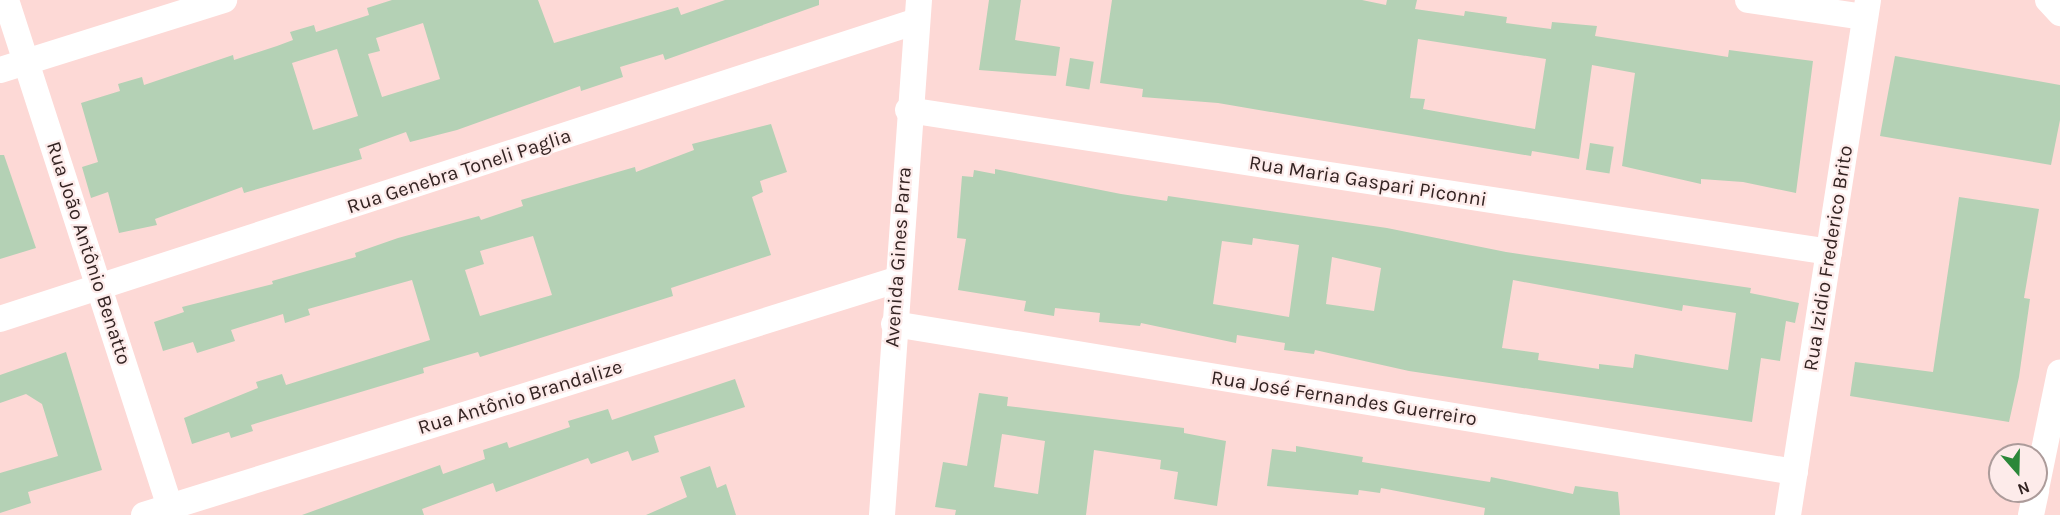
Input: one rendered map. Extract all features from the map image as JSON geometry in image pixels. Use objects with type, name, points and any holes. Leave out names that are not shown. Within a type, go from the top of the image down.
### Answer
[{"type":"street","name":"Rua João Antônio Benatto","points":[[6,0],[170,507]]},
{"type":"street","points":[[0,70],[224,0]]},
{"type":"street","points":[[1748,0],[1866,8]]},
{"type":"street","points":[[2048,0],[2060,13]]},
{"type":"street","name":"Rua Izidio Frederico Brito","points":[[1788,515],[1866,8]]},
{"type":"street","name":"Avenida Gines Parra","points":[[882,515],[908,110],[918,10]]},
{"type":"street","name":"Rua Genebra Toneli Paglia","points":[[0,319],[100,289],[918,10]]},
{"type":"street","name":"Rua Maria Gaspari Piconni","points":[[908,110],[1829,252]]},
{"type":"street","name":"Rua Antônio Brandalize","points":[[144,515],[896,280]]},
{"type":"street","name":"Rua José Fernandes Guerreiro","points":[[894,324],[1795,472]]},
{"type":"street","points":[[2046,443],[2060,372]]},
{"type":"building","points":[[392,0],[538,0],[554,43],[678,7],[681,15],[725,0],[819,0],[819,5],[665,60],[663,54],[620,67],[623,77],[581,91],[580,86],[457,130],[410,142],[406,132],[359,149],[362,159],[244,193],[242,187],[155,219],[157,225],[119,233],[108,192],[91,198],[82,167],[98,162],[81,103],[120,91],[118,84],[142,77],[144,85],[233,55],[234,60],[277,46],[293,40],[290,32],[314,25],[316,32],[369,15],[367,8]],"holes":[[[423,23],[440,79],[382,97],[368,54],[380,51],[376,38]],[[337,49],[358,116],[313,130],[292,63]]]},
{"type":"building","points":[[989,0],[1021,0],[1015,40],[1060,47],[1056,76],[979,70]]},
{"type":"building","points":[[1112,0],[1362,0],[1386,5],[1387,0],[1417,0],[1415,9],[1464,16],[1465,11],[1507,17],[1506,23],[1551,29],[1552,22],[1597,26],[1595,36],[1728,57],[1729,50],[1813,61],[1796,193],[1743,182],[1701,179],[1701,184],[1622,166],[1635,73],[1592,65],[1579,159],[1532,151],[1531,156],[1218,103],[1142,97],[1143,89],[1100,83]],"holes":[[[1418,39],[1546,59],[1535,129],[1423,109],[1425,99],[1410,98]]]},
{"type":"building","points":[[1895,56],[2060,85],[2060,120],[2051,165],[1880,136]]},
{"type":"building","points":[[1070,58],[1094,62],[1089,89],[1066,86]]},
{"type":"building","points":[[771,124],[787,172],[760,181],[763,192],[752,197],[771,255],[671,288],[673,296],[480,357],[478,352],[423,368],[424,373],[251,425],[253,431],[231,438],[229,432],[192,444],[184,418],[258,388],[256,382],[282,374],[286,385],[430,340],[412,280],[308,309],[310,315],[285,323],[283,314],[231,330],[235,341],[197,353],[193,342],[163,351],[154,322],[184,312],[182,307],[273,284],[272,281],[356,257],[355,253],[398,238],[479,216],[481,220],[523,206],[521,200],[635,167],[636,172],[694,150],[692,144]],"holes":[[[533,236],[552,295],[480,316],[465,270],[484,264],[480,251]]]},
{"type":"building","points":[[1590,143],[1614,147],[1609,173],[1586,170]]},
{"type":"building","points":[[0,155],[4,155],[36,248],[0,259]]},
{"type":"building","points":[[995,169],[1167,201],[1168,196],[1387,228],[1506,252],[1751,288],[1750,293],[1799,303],[1795,323],[1786,321],[1780,361],[1761,358],[1752,422],[1409,371],[1315,350],[1314,354],[1284,350],[1285,343],[1237,335],[1236,343],[1141,323],[1140,326],[1099,322],[1100,313],[1055,308],[1054,316],[1024,311],[1026,301],[958,290],[966,239],[957,238],[962,176],[973,177],[974,170],[995,174]],"holes":[[[1253,238],[1299,245],[1289,317],[1213,304],[1222,241],[1252,245]],[[1332,257],[1381,268],[1374,311],[1326,304]],[[1513,280],[1682,311],[1683,305],[1736,313],[1728,370],[1635,354],[1633,368],[1599,364],[1599,369],[1538,360],[1539,353],[1502,348]]]},
{"type":"building","points":[[1959,197],[2039,209],[2024,298],[2030,299],[2019,377],[2009,422],[1850,396],[1855,362],[1933,372]]},
{"type":"building","points":[[66,352],[102,470],[28,492],[31,503],[0,513],[0,473],[58,456],[42,404],[26,394],[0,403],[0,375]]},
{"type":"building","points":[[735,379],[745,407],[654,436],[659,452],[632,461],[628,451],[591,464],[588,458],[496,492],[493,483],[422,509],[424,515],[302,515],[440,465],[443,474],[485,459],[483,450],[507,442],[509,448],[570,427],[568,421],[608,409],[612,420]]},
{"type":"building","points":[[979,393],[1008,397],[1007,406],[1184,428],[1184,433],[1226,441],[1217,506],[1174,499],[1178,472],[1160,469],[1161,460],[1094,450],[1086,515],[955,515],[956,510],[935,507],[943,462],[967,466]],"holes":[[[1002,434],[1045,441],[1038,494],[994,487]]]},
{"type":"building","points":[[1296,446],[1363,457],[1362,462],[1490,482],[1491,477],[1573,494],[1575,486],[1618,492],[1620,515],[1484,515],[1485,508],[1381,488],[1380,493],[1359,490],[1358,495],[1267,486],[1272,449],[1296,452]]},
{"type":"building","points":[[710,466],[717,488],[726,484],[736,515],[646,515],[687,497],[680,477]]}]
